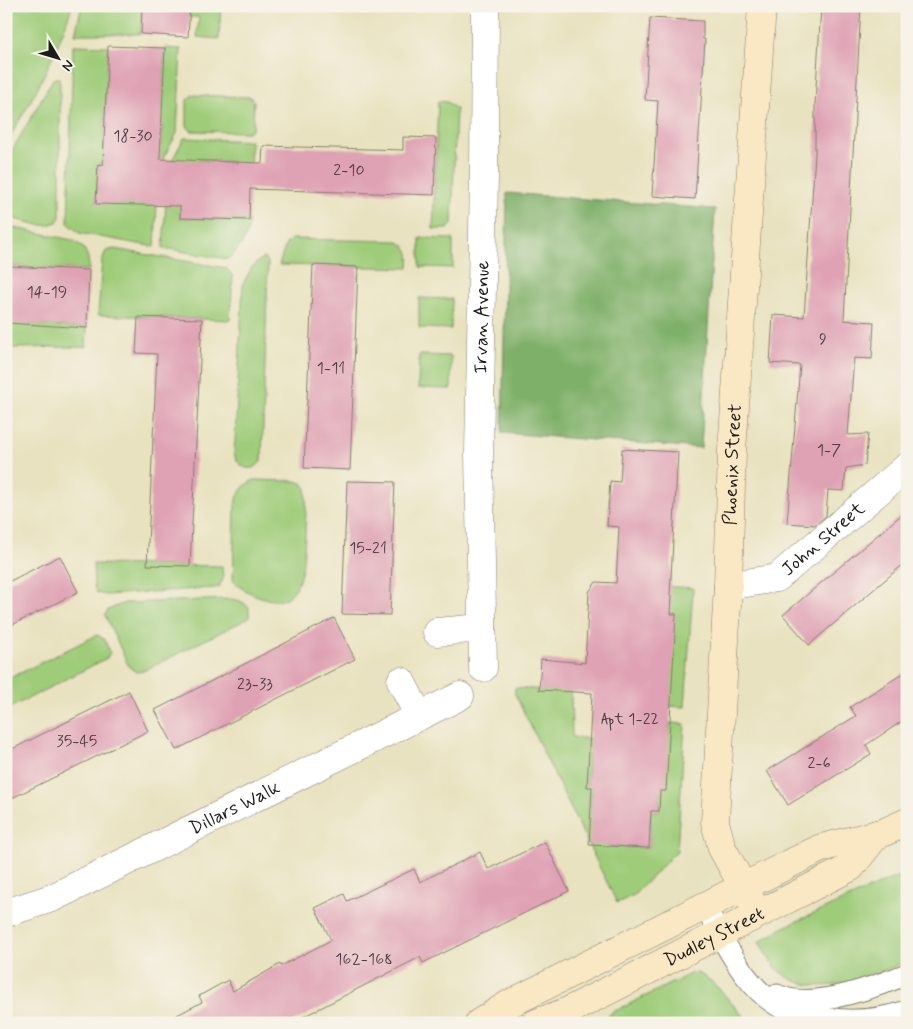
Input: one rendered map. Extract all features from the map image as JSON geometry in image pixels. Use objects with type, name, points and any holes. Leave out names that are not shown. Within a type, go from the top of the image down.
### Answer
[{"type":"main road","name":"Phoenix Street","points":[[758,914],[722,848],[715,822],[728,586],[732,451],[762,6]]},
{"type":"main road","name":"Dudley Street","points":[[479,1023],[509,1004],[820,848],[877,834],[907,822]]},
{"type":"main road","name":"Dudley Street","points":[[536,1023],[568,1011],[851,867],[877,834]]},
{"type":"street","name":"Irvan Avenue","points":[[482,668],[479,454],[485,6]]},
{"type":"street","name":"John Street","points":[[728,586],[777,578],[907,467]]},
{"type":"street","points":[[437,632],[482,628]]},
{"type":"street","points":[[401,681],[419,716]]},
{"type":"street","name":"Dillars Walk","points":[[6,913],[52,898],[460,696]]},
{"type":"lane","points":[[704,905],[733,957],[752,983],[765,997],[786,1010],[811,1017],[846,1020],[889,1017],[907,1010]]},
{"type":"lane","points":[[752,983],[781,997],[802,1000],[831,998],[873,988],[907,974]]},
{"type":"green space","points":[[6,6],[72,6],[59,42],[43,77],[6,143]]},
{"type":"green space","points":[[82,6],[142,6],[141,34],[75,34]]},
{"type":"green space","points":[[190,6],[221,6],[219,39],[197,37],[199,17],[189,17]]},
{"type":"green space","points":[[73,45],[108,46],[103,165],[98,164],[96,203],[148,205],[157,201],[155,247],[79,233],[68,223]]},
{"type":"green space","points":[[165,48],[181,49],[177,133],[159,166],[151,146],[161,146],[162,126],[152,107],[162,107]]},
{"type":"green space","points":[[59,78],[60,217],[57,222],[39,225],[6,217],[6,161],[53,79]]},
{"type":"green space","points":[[192,95],[251,97],[254,102],[253,128],[248,132],[191,131],[187,126],[187,100]]},
{"type":"green space","points":[[438,101],[447,102],[456,109],[452,224],[448,229],[433,229]]},
{"type":"green space","points":[[184,138],[251,141],[250,170],[233,162],[199,160],[198,167],[169,166]]},
{"type":"green space","points":[[507,193],[715,209],[701,448],[502,433]]},
{"type":"green space","points":[[166,201],[181,202],[180,218],[249,220],[249,226],[243,242],[236,252],[227,259],[163,248]]},
{"type":"green space","points":[[6,226],[72,240],[86,252],[89,270],[6,266]]},
{"type":"green space","points":[[420,238],[453,239],[453,268],[420,267]]},
{"type":"green space","points":[[291,239],[396,241],[407,249],[410,258],[409,268],[279,265],[286,244]]},
{"type":"green space","points":[[114,249],[226,268],[233,276],[230,320],[98,315],[102,260],[106,251]]},
{"type":"green space","points":[[264,258],[268,263],[262,459],[257,466],[247,468],[240,465],[234,451],[243,284],[254,265]]},
{"type":"green space","points":[[419,298],[452,299],[451,329],[419,328]]},
{"type":"green space","points":[[9,314],[27,324],[87,328],[86,347],[6,348],[6,324],[9,323]]},
{"type":"green space","points":[[419,355],[451,356],[451,389],[418,388]]},
{"type":"green space","points":[[254,480],[296,481],[302,483],[306,489],[305,536],[301,572],[293,592],[285,598],[275,600],[261,597],[233,582],[236,502],[243,487]]},
{"type":"green space","points":[[93,564],[222,566],[223,579],[219,587],[213,588],[106,595],[97,593],[94,587]]},
{"type":"green space","points":[[662,586],[693,588],[685,707],[670,706],[675,614],[671,614],[661,595]]},
{"type":"green space","points":[[230,599],[241,601],[249,608],[249,618],[143,671],[136,672],[129,667],[105,615],[108,610],[124,603]]},
{"type":"green space","points":[[97,635],[104,639],[110,652],[107,658],[6,710],[6,680]]},
{"type":"green space","points":[[515,688],[571,691],[572,737],[594,739],[588,757],[587,786],[592,787],[591,807],[609,808],[607,846],[649,848],[651,811],[659,811],[670,723],[685,724],[677,851],[634,895],[617,903],[515,694]]},
{"type":"green space","points":[[907,872],[907,961],[858,980],[841,984],[823,986],[807,984],[791,979],[776,968],[759,942],[786,926]]},
{"type":"green space","points":[[697,973],[719,988],[751,1023],[603,1023],[611,1013],[690,974]]},
{"type":"building","points":[[142,6],[190,6],[188,37],[141,34]]},
{"type":"building","points":[[821,6],[861,6],[844,320],[874,322],[872,359],[854,358],[848,435],[868,434],[865,465],[846,468],[844,491],[828,490],[826,516],[815,525],[787,523],[800,365],[770,363],[773,315],[804,317],[815,154],[815,104]]},
{"type":"building","points":[[650,18],[703,21],[703,39],[705,39],[695,199],[652,196],[658,101],[645,100]]},
{"type":"building","points":[[108,46],[165,48],[160,159],[262,163],[263,146],[403,150],[403,137],[436,138],[434,195],[250,189],[249,220],[180,218],[180,206],[96,204],[98,164],[103,165]]},
{"type":"building","points":[[313,265],[358,267],[350,470],[304,468]]},
{"type":"building","points":[[6,266],[89,270],[87,328],[6,323]]},
{"type":"building","points":[[138,317],[202,319],[190,566],[147,565],[157,354],[136,353]]},
{"type":"building","points":[[622,449],[678,452],[670,595],[672,595],[671,614],[676,614],[666,791],[660,791],[659,811],[651,811],[649,848],[589,845],[592,787],[587,787],[592,693],[539,690],[541,659],[585,663],[589,592],[596,582],[616,583],[619,527],[607,526],[610,481],[620,482]]},
{"type":"building","points":[[347,481],[395,482],[390,615],[342,614]]},
{"type":"building","points":[[907,510],[907,561],[809,645],[783,615]]},
{"type":"building","points":[[60,556],[78,592],[6,628],[6,583]]},
{"type":"building","points":[[334,618],[355,659],[176,750],[155,710]]},
{"type":"building","points":[[907,671],[907,718],[866,745],[871,754],[788,805],[767,771],[856,716],[850,707]]},
{"type":"building","points":[[129,691],[148,731],[6,801],[6,752]]},
{"type":"building","points":[[545,842],[569,891],[423,963],[420,957],[291,1023],[162,1023],[202,1002],[199,996],[228,980],[233,991],[280,964],[281,966],[331,940],[315,908],[344,894],[347,901],[414,869],[420,882],[480,852],[488,869]]}]
